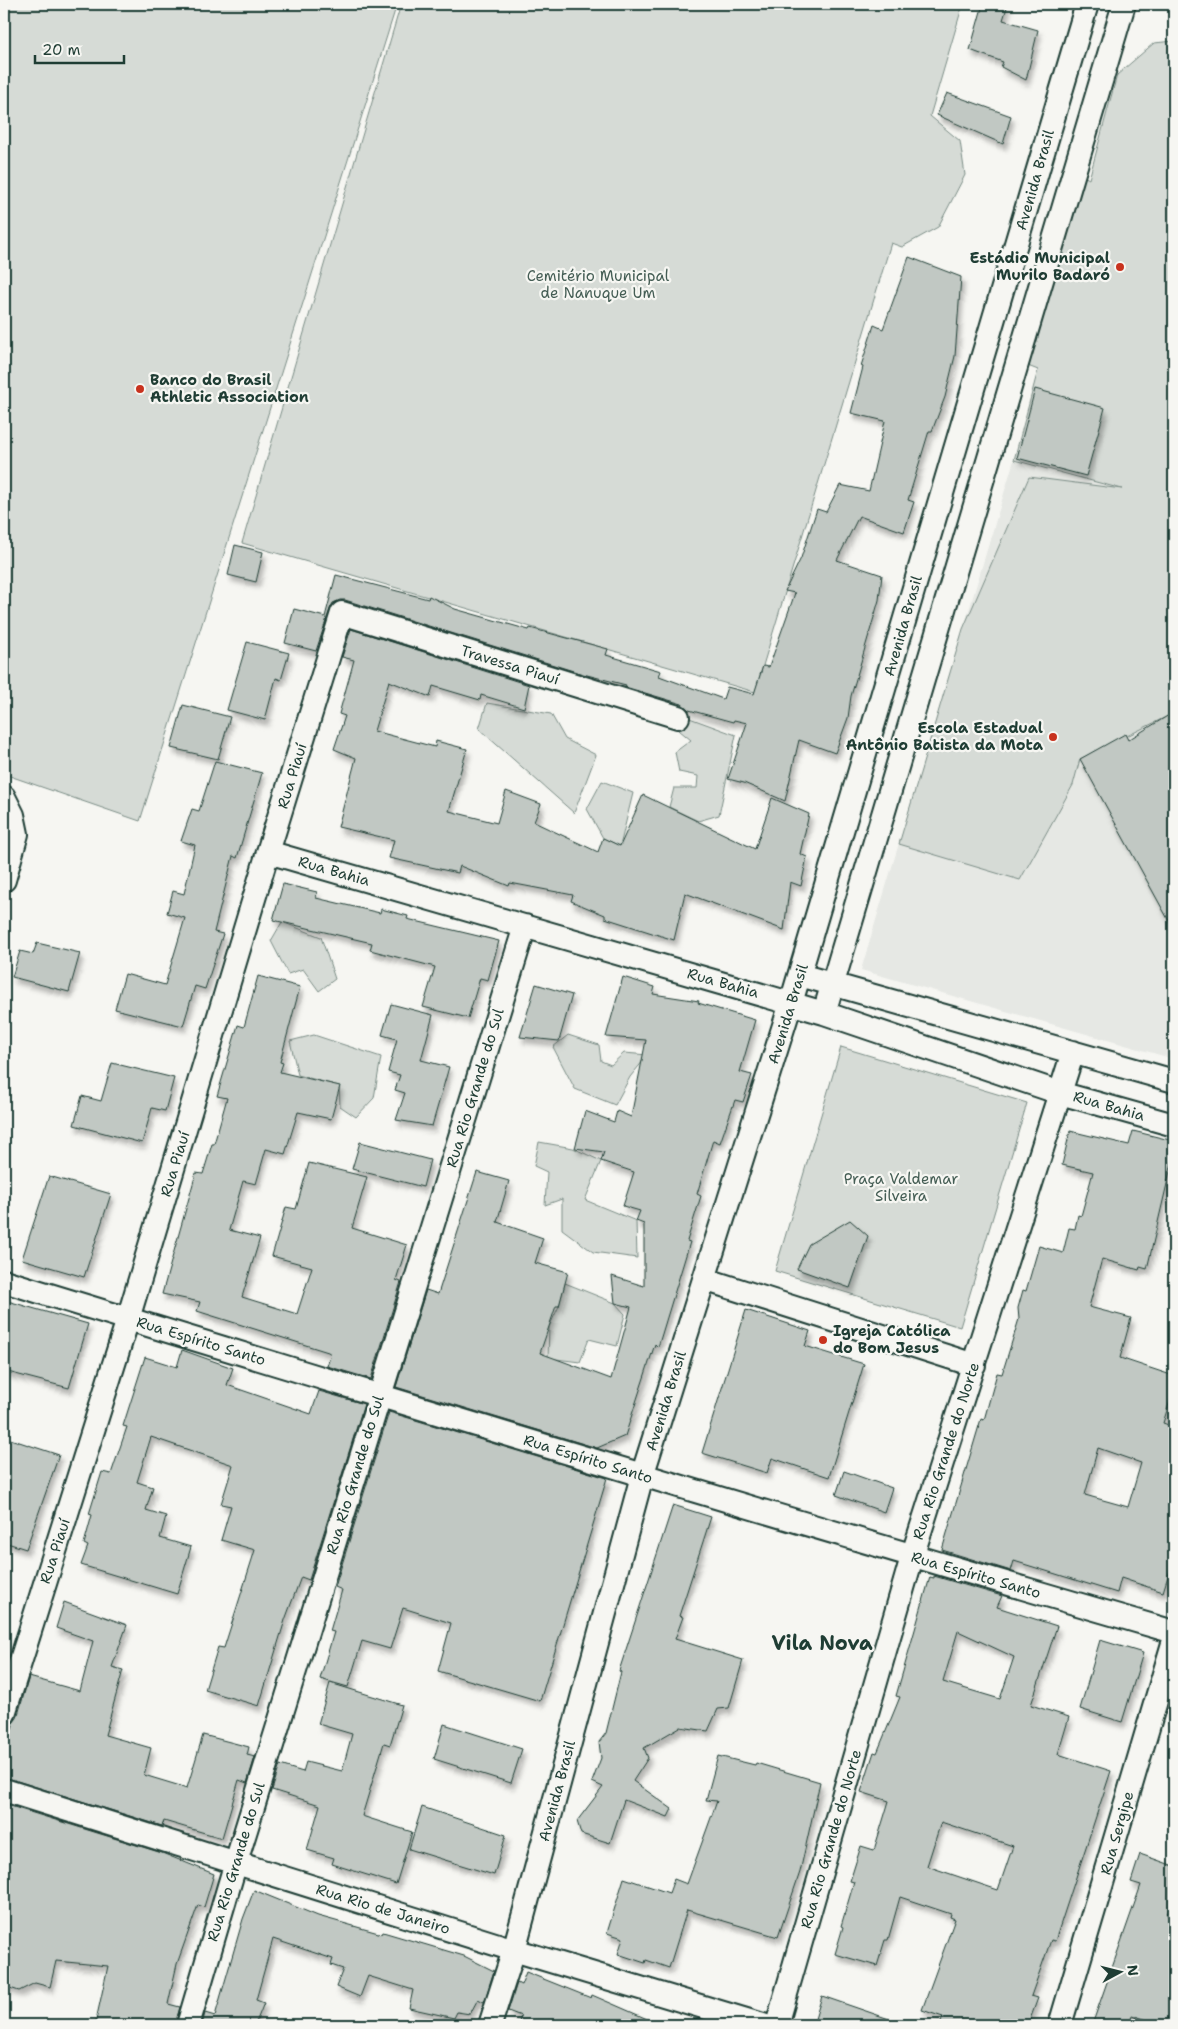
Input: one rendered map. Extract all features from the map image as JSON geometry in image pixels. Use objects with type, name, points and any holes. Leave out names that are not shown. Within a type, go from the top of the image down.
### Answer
[{"type":"street","name":"Avenida Brasil","points":[[490,2025],[514,1950],[642,1476],[800,975],[1087,4]]},
{"type":"street","points":[[824,1013],[1124,4]]},
{"type":"street","name":"Travessa Piauí","points":[[342,613],[678,717]]},
{"type":"street","name":"Rua Piauí","points":[[4,1714],[128,1319],[342,613]]},
{"type":"street","points":[[4,797],[13,815],[17,834],[4,880]]},
{"type":"street","name":"Rua Bahia","points":[[268,852],[824,1013],[1060,1093],[1174,1125]]},
{"type":"street","name":"Rua Rio Grande do Sul","points":[[188,2025],[236,1862],[525,926]]},
{"type":"street","points":[[800,975],[1174,1081]]},
{"type":"street","name":"Rua Rio Grande do Norte","points":[[777,2025],[912,1557],[1073,1052]]},
{"type":"street","points":[[704,1279],[974,1365]]},
{"type":"street","name":"Rua Espírito Santo","points":[[4,1281],[642,1476],[912,1557],[1174,1632]]},
{"type":"street","name":"Rua Sergipe","points":[[1060,2025],[1174,1640]]},
{"type":"street","name":"Rua Rio de Janeiro","points":[[4,1790],[514,1950],[763,2025]]},
{"type":"shaded area","name":"Escola Estadual Antônio Batista da Mota","points":[[1014,460],[1174,502],[1174,1059],[861,970]]},
{"type":"green space","name":"Banco do Brasil Athletic Association","points":[[4,4],[397,4],[140,821],[4,774]]},
{"type":"green space","name":"Cemitério Municipal de Nanuque Um","points":[[401,4],[963,4],[930,116],[960,141],[965,175],[938,227],[902,247],[891,243],[755,692],[242,543]]},
{"type":"green space","points":[[1174,41],[1174,713],[1080,759],[1073,785],[1020,880],[899,844],[963,629],[1029,477],[1122,489],[1014,460],[1038,370],[1028,366],[1082,175],[1089,179],[1117,75],[1154,43]]},
{"type":"green space","points":[[487,703],[551,714],[565,739],[596,755],[574,813],[479,729]]},
{"type":"green space","points":[[684,716],[736,735],[719,815],[698,821],[669,807],[674,788],[697,788],[698,776],[679,772],[675,752],[691,740],[674,726]]},
{"type":"green space","points":[[602,781],[633,793],[620,846],[603,838],[587,809]]},
{"type":"green space","points":[[282,922],[321,937],[335,979],[319,991],[303,969],[288,974],[271,941]]},
{"type":"green space","points":[[314,1035],[381,1057],[374,1098],[356,1117],[340,1106],[339,1086],[298,1075],[290,1041]]},
{"type":"green space","points":[[568,1035],[599,1045],[601,1061],[611,1065],[624,1053],[648,1055],[630,1077],[615,1105],[575,1089],[553,1047]]},
{"type":"green space","name":"Praça Valdemar Silveira","points":[[841,1047],[1027,1103],[960,1327],[775,1271]]},
{"type":"green space","points":[[539,1142],[573,1148],[601,1161],[585,1200],[636,1221],[637,1258],[593,1252],[562,1229],[562,1199],[545,1205],[547,1172],[534,1166]]},
{"type":"green space","points":[[565,1283],[615,1303],[625,1314],[617,1346],[589,1339],[580,1362],[548,1358],[549,1327],[559,1306]]},
{"type":"building","points":[[983,4],[1008,4],[1003,20],[1038,30],[1026,80],[1001,67],[1003,62],[970,50]]},
{"type":"building","points":[[947,93],[1011,116],[1003,144],[937,115]]},
{"type":"building","points":[[909,257],[961,277],[955,356],[945,397],[932,431],[929,431],[908,500],[914,502],[904,532],[859,516],[837,560],[882,575],[879,600],[851,696],[848,718],[835,753],[799,740],[785,801],[744,783],[728,779],[747,723],[734,720],[733,722],[689,710],[682,704],[625,687],[626,685],[583,674],[345,600],[333,603],[316,651],[285,643],[294,609],[325,617],[336,575],[428,599],[429,596],[455,609],[529,630],[530,628],[608,649],[606,655],[661,671],[659,676],[723,699],[727,687],[754,694],[763,666],[769,667],[795,593],[785,591],[801,558],[817,509],[826,512],[840,485],[869,491],[885,421],[851,413],[863,367],[861,366],[874,325],[883,329]]},
{"type":"building","points":[[1035,389],[1105,408],[1086,476],[1017,458]]},
{"type":"building","points":[[235,545],[263,552],[256,582],[228,575]]},
{"type":"building","points":[[351,629],[529,685],[524,708],[481,695],[480,700],[433,686],[430,697],[389,681],[374,731],[435,747],[436,741],[467,749],[449,811],[497,823],[506,791],[541,804],[534,822],[598,852],[603,838],[620,846],[643,795],[755,849],[772,798],[809,814],[800,854],[807,857],[801,886],[790,882],[784,930],[685,893],[674,940],[605,918],[605,915],[571,901],[573,895],[510,883],[509,886],[460,866],[458,873],[389,858],[394,840],[338,827],[356,758],[334,749],[345,716],[339,714],[354,660],[342,657]]},
{"type":"building","points":[[247,642],[289,653],[281,680],[276,678],[265,720],[227,710]]},
{"type":"building","points":[[183,705],[230,717],[218,759],[171,748]]},
{"type":"building","points":[[1174,712],[1174,930],[1080,759],[1125,734],[1128,740]]},
{"type":"building","points":[[215,761],[262,773],[237,858],[233,856],[214,932],[223,934],[205,989],[195,986],[183,1026],[115,1009],[125,974],[165,985],[185,918],[167,913],[173,891],[184,894],[195,845],[181,841],[192,809],[199,811]]},
{"type":"building","points":[[283,884],[317,892],[316,898],[380,913],[381,909],[408,916],[407,919],[499,941],[488,980],[480,978],[468,1018],[423,1007],[435,967],[370,950],[372,943],[273,920]]},
{"type":"building","points":[[37,943],[80,953],[69,992],[12,977],[20,951],[33,954]]},
{"type":"building","points":[[258,976],[300,987],[280,1062],[283,1063],[280,1072],[340,1086],[331,1119],[298,1112],[285,1154],[266,1149],[256,1184],[243,1181],[229,1230],[260,1238],[242,1297],[297,1314],[312,1267],[272,1256],[286,1207],[296,1209],[309,1163],[367,1177],[352,1228],[407,1245],[396,1280],[401,1282],[371,1379],[327,1366],[331,1354],[328,1352],[197,1311],[200,1302],[162,1294],[196,1173],[203,1174],[212,1144],[214,1144],[227,1098],[217,1096],[238,1025],[244,1027]]},
{"type":"building","points":[[623,977],[655,987],[653,994],[699,1001],[698,1003],[755,1020],[740,1072],[752,1075],[743,1102],[735,1100],[720,1143],[713,1140],[697,1194],[701,1196],[687,1241],[690,1242],[658,1347],[655,1344],[625,1436],[597,1448],[396,1387],[426,1290],[438,1294],[477,1172],[509,1181],[497,1222],[543,1238],[535,1263],[568,1272],[559,1306],[556,1306],[540,1353],[611,1379],[631,1307],[615,1303],[612,1276],[644,1286],[644,1224],[636,1221],[640,1211],[623,1206],[634,1172],[601,1161],[604,1152],[575,1148],[585,1111],[614,1122],[617,1111],[631,1117],[646,1040],[606,1037]]},
{"type":"building","points":[[536,984],[572,995],[559,1041],[520,1037]]},
{"type":"building","points":[[391,1004],[433,1015],[421,1060],[449,1067],[432,1126],[396,1120],[405,1093],[395,1090],[400,1075],[388,1072],[397,1039],[382,1035]]},
{"type":"building","points":[[112,1063],[174,1078],[165,1111],[152,1108],[142,1143],[74,1125],[82,1096],[101,1101]]},
{"type":"building","points":[[1070,1131],[1129,1145],[1133,1131],[1174,1141],[1174,1154],[1147,1269],[1140,1267],[1139,1270],[1102,1259],[1089,1307],[1131,1318],[1120,1358],[1174,1376],[1174,1388],[1163,1423],[1174,1427],[1174,1557],[1163,1592],[1121,1578],[1117,1593],[1014,1561],[1011,1571],[942,1550],[981,1419],[984,1420],[997,1373],[1002,1374],[1019,1319],[1018,1308],[1023,1290],[1026,1291],[1039,1246],[1063,1253],[1069,1228],[1075,1229],[1078,1215],[1081,1216],[1093,1172],[1062,1165]],"holes":[[[1098,1448],[1141,1463],[1128,1507],[1085,1495]]]},
{"type":"building","points":[[360,1142],[430,1160],[423,1187],[352,1169]]},
{"type":"building","points":[[49,1176],[111,1194],[84,1277],[22,1259]]},
{"type":"building","points":[[850,1220],[868,1236],[850,1288],[797,1269],[809,1244]]},
{"type":"building","points":[[4,1300],[88,1324],[69,1388],[4,1371]]},
{"type":"building","points":[[746,1310],[810,1331],[805,1346],[864,1364],[829,1477],[772,1458],[767,1473],[702,1453]]},
{"type":"building","points":[[182,1350],[233,1368],[227,1385],[311,1414],[319,1391],[364,1404],[309,1580],[301,1577],[285,1620],[259,1706],[205,1690],[218,1647],[224,1648],[255,1550],[221,1540],[231,1506],[221,1504],[233,1465],[151,1437],[137,1482],[153,1487],[146,1510],[166,1516],[160,1538],[191,1547],[177,1594],[81,1565],[88,1546],[84,1544],[92,1515],[89,1514],[102,1472],[111,1474],[127,1427],[123,1426],[145,1357],[177,1367]]},
{"type":"building","points":[[389,1412],[607,1478],[540,1701],[438,1671],[451,1623],[403,1608],[390,1649],[362,1641],[348,1687],[320,1679],[334,1632],[330,1631],[342,1590],[335,1587]]},
{"type":"building","points":[[4,1437],[59,1455],[26,1549],[4,1542]]},
{"type":"building","points":[[844,1471],[892,1488],[884,1512],[836,1495]]},
{"type":"building","points":[[673,1505],[711,1517],[679,1616],[683,1617],[675,1639],[743,1660],[729,1708],[718,1709],[708,1731],[680,1727],[644,1748],[648,1758],[633,1781],[672,1809],[668,1817],[624,1800],[610,1843],[581,1834],[577,1821],[603,1787],[592,1782],[601,1758],[599,1742],[606,1733],[621,1672],[619,1671]]},
{"type":"building","points":[[934,1576],[1002,1596],[997,1607],[1057,1626],[1031,1705],[1069,1717],[1058,1754],[1111,1771],[1055,1941],[1051,1940],[1031,1996],[1038,1998],[1028,2025],[940,2025],[943,2017],[922,2010],[955,1919],[950,1917],[951,1914],[900,1897],[888,1940],[885,1940],[877,1966],[835,1954],[854,1882],[850,1881],[861,1846],[874,1850],[889,1801],[861,1792],[874,1752],[877,1753],[900,1697],[896,1696],[930,1577],[934,1578]],"holes":[[[958,1631],[1014,1657],[1000,1699],[943,1682]],[[941,1822],[1013,1846],[998,1890],[927,1866]]]},
{"type":"building","points":[[64,1602],[127,1625],[112,1667],[123,1670],[105,1735],[151,1748],[144,1775],[187,1788],[203,1735],[249,1747],[247,1755],[255,1757],[247,1783],[239,1780],[222,1838],[164,1821],[162,1826],[4,1777],[4,1758],[13,1725],[11,1725],[17,1718],[29,1677],[80,1691],[93,1641],[56,1628]]},
{"type":"building","points":[[1100,1640],[1143,1653],[1122,1722],[1080,1709]]},
{"type":"building","points":[[330,1683],[402,1705],[390,1745],[384,1743],[362,1816],[412,1832],[396,1884],[332,1864],[334,1858],[307,1850],[320,1805],[272,1790],[280,1765],[303,1772],[306,1762],[342,1771],[352,1734],[318,1724]]},
{"type":"building","points":[[444,1724],[522,1749],[511,1783],[434,1759]]},
{"type":"building","points":[[718,1756],[755,1765],[756,1763],[820,1782],[800,1872],[778,1937],[687,1910],[669,1968],[646,1960],[645,1963],[618,1954],[623,1938],[607,1933],[624,1878],[669,1893],[674,1879],[687,1884],[717,1801],[706,1800]]},
{"type":"building","points":[[4,1804],[162,1853],[214,1874],[204,1907],[198,1905],[177,1964],[168,2004],[180,2007],[175,2025],[95,2025],[108,1966],[56,1961],[50,1987],[35,1983],[19,1991],[4,1986]]},
{"type":"building","points":[[422,1807],[506,1835],[494,1875],[409,1849]]},
{"type":"building","points":[[1140,1854],[1174,1866],[1174,1894],[1167,1915],[1174,1917],[1174,2025],[1163,2025],[1132,2015],[1129,2025],[1092,2025],[1141,1885],[1131,1882]]},
{"type":"building","points":[[254,1890],[318,1916],[382,1934],[383,1932],[464,1956],[494,1971],[484,2002],[478,1999],[470,2014],[457,2012],[454,2018],[409,2008],[413,1990],[368,1976],[360,1997],[336,1987],[343,1969],[331,1965],[333,1959],[273,1939],[256,2000],[264,2003],[255,2025],[202,2025],[205,2013],[215,2016],[243,1919]]},
{"type":"building","points":[[526,1972],[591,1998],[592,1995],[661,2025],[518,2025],[521,2016],[508,2011],[517,1983],[521,1985]]},
{"type":"building","points":[[822,1996],[895,2021],[895,2025],[834,2025],[815,2019]]},
{"type":"place","name":"Estádio Municipal Murilo Badaró","points":[[1120,267]]},
{"type":"place","name":"Banco do Brasil Athletic Association","points":[[140,389]]},
{"type":"place","name":"Escola Estadual Antônio Batista da Mota","points":[[1053,737]]},
{"type":"place","name":"Igreja Católica do Bom Jesus","points":[[823,1340]]},
{"type":"district","name":"Vila Nova","points":[[822,1643]]}]
